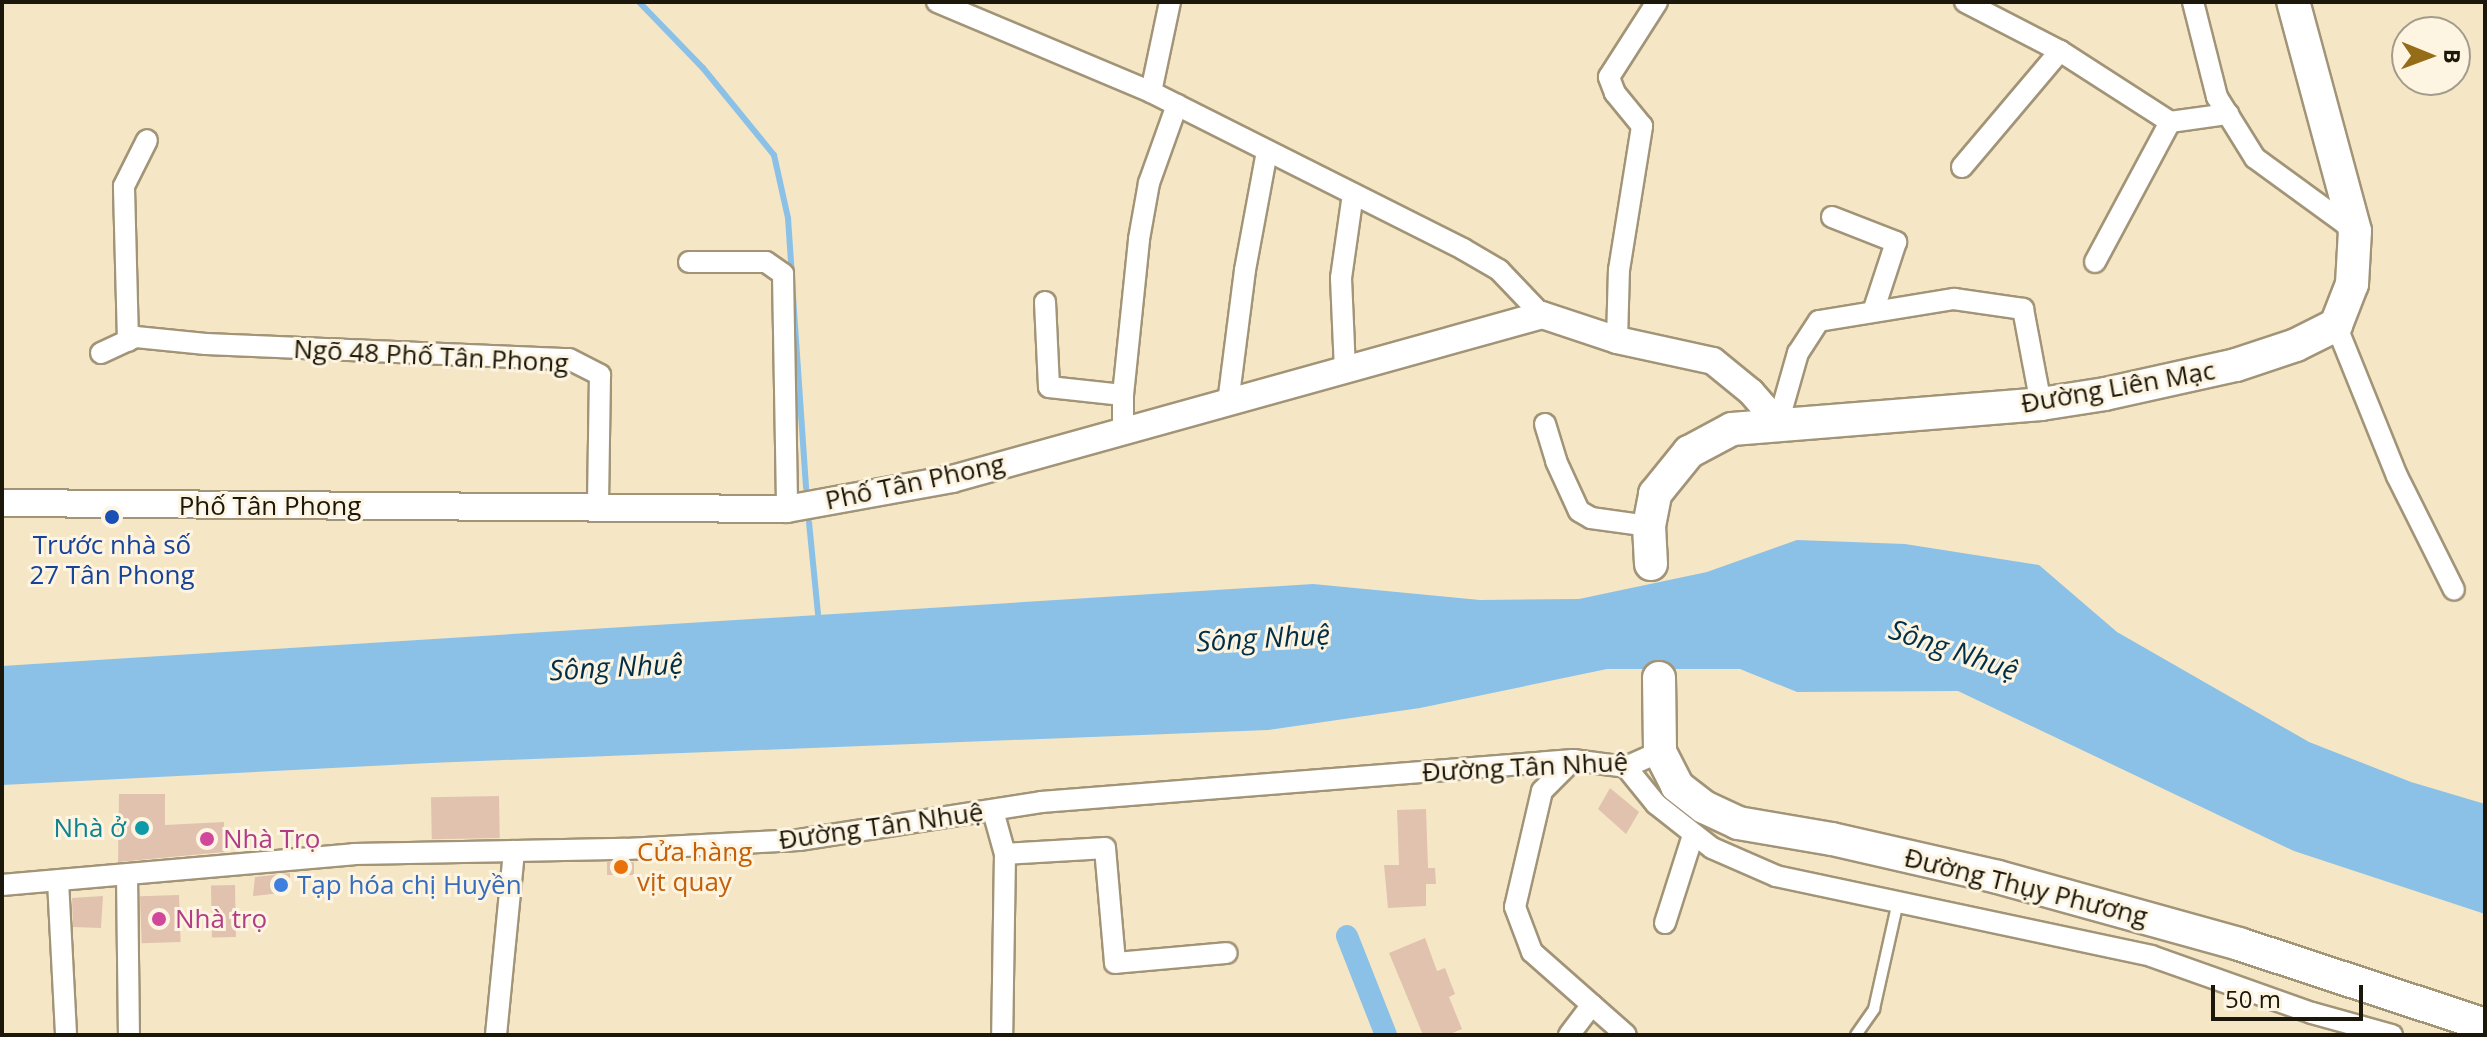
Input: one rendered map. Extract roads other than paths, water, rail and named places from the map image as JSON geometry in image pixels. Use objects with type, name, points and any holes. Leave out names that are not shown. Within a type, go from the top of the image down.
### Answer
[{"type":"main road","points":[[2293,2],[2355,231],[2352,284],[2336,325]]},
{"type":"main road","name":"Đường Liên Mạc","points":[[1651,564],[1649,526],[1655,494],[1689,452],[1732,429],[2041,404],[2170,382],[2296,345],[2336,325]]},
{"type":"main road","name":"Đường Thụy Phương","points":[[1659,678],[1660,752],[1677,786],[1704,807],[1738,823],[1832,839],[1998,877],[2239,944],[2485,1025]]},
{"type":"street","points":[[937,2],[1151,92],[1353,194],[1499,270],[1542,315],[1617,340],[1713,361],[1751,392],[1778,423]]},
{"type":"street","points":[[1151,92],[1170,2]]},
{"type":"street","points":[[1617,340],[1619,270],[1642,126],[1615,93],[1609,77],[1657,2]]},
{"type":"street","points":[[1965,2],[2060,51],[2170,122],[2228,114]]},
{"type":"street","points":[[2193,2],[2217,97],[2255,158],[2355,231]]},
{"type":"street","points":[[1962,167],[2060,51]]},
{"type":"street","points":[[1123,432],[1123,395],[1139,239],[1149,183],[1177,105]]},
{"type":"street","points":[[2095,262],[2170,122]]},
{"type":"street","points":[[128,341],[124,186],[147,140]]},
{"type":"street","points":[[1228,403],[1245,270],[1267,151]]},
{"type":"street","points":[[1345,370],[1341,278],[1353,194]]},
{"type":"street","points":[[1832,217],[1896,242],[1874,309]]},
{"type":"street","points":[[689,262],[766,262],[783,274],[787,509]]},
{"type":"street","points":[[1778,423],[1798,353],[1819,321],[1874,309],[1954,299],[2023,309],[2041,404]]},
{"type":"street","points":[[1045,302],[1049,387],[1123,395]]},
{"type":"street","name":"Phố Tân Phong","points":[[2,503],[787,509],[952,479],[1542,315]]},
{"type":"street","points":[[2336,325],[2397,476],[2454,590]]},
{"type":"street","name":"Ngõ 48 Phố Tân Phong","points":[[101,353],[136,337],[206,344],[569,359],[600,375],[598,508]]},
{"type":"street","points":[[1545,424],[1556,461],[1583,514],[1649,526]]},
{"type":"street","name":"Đường Tân Nhuệ","points":[[2,885],[354,854],[799,840],[1057,801],[1573,760],[1626,767],[1660,752]]},
{"type":"street","points":[[1573,760],[1542,791],[1515,907],[1532,952],[1626,1035]]},
{"type":"street","name":"Đường Thụy Phương","points":[[1626,767],[1656,804],[1693,835],[1712,848],[1776,876],[2151,956],[2312,1013],[2392,1035]]},
{"type":"street","points":[[993,811],[1005,854],[1002,1035]]},
{"type":"street","points":[[1665,923],[1693,835]]},
{"type":"street","points":[[1005,854],[1105,848],[1115,963],[1227,953]]},
{"type":"street","points":[[496,1035],[514,851]]},
{"type":"street","points":[[127,875],[129,1035]]},
{"type":"street","points":[[58,881],[66,1035]]},
{"type":"street","points":[[1569,1035],[1592,1005]]},
{"type":"lane","points":[[1856,1035],[1874,1009],[1898,902]]},
{"type":"water","name":"Sông Nhuệ","points":[[1797,540],[1905,544],[2039,565],[2117,632],[2309,742],[2411,782],[2485,804],[2485,914],[2294,851],[1958,691],[1797,692],[1740,669],[1607,669],[1420,708],[1268,730],[430,763],[2,785],[2,666],[1313,584],[1480,600],[1579,599],[1707,572]]},
{"type":"waterway","points":[[639,2],[703,68],[774,155],[788,218],[792,277]]},
{"type":"waterway","points":[[793,296],[806,488]]},
{"type":"waterway","points":[[809,522],[818,614]]},
{"type":"waterway","points":[[1347,936],[1386,1035]]},
{"type":"place","name":"Trước nhà số 27 Tân Phong","points":[[112,517]]},
{"type":"place","name":"Nhà ở","points":[[142,828]]},
{"type":"place","name":"Nhà Trọ","points":[[207,839]]},
{"type":"place","name":"Cửa hàng vịt quay","points":[[621,867]]},
{"type":"place","name":"Tạp hóa chị Huyền","points":[[281,885]]},
{"type":"place","name":"Nhà trọ","points":[[159,919]]}]
